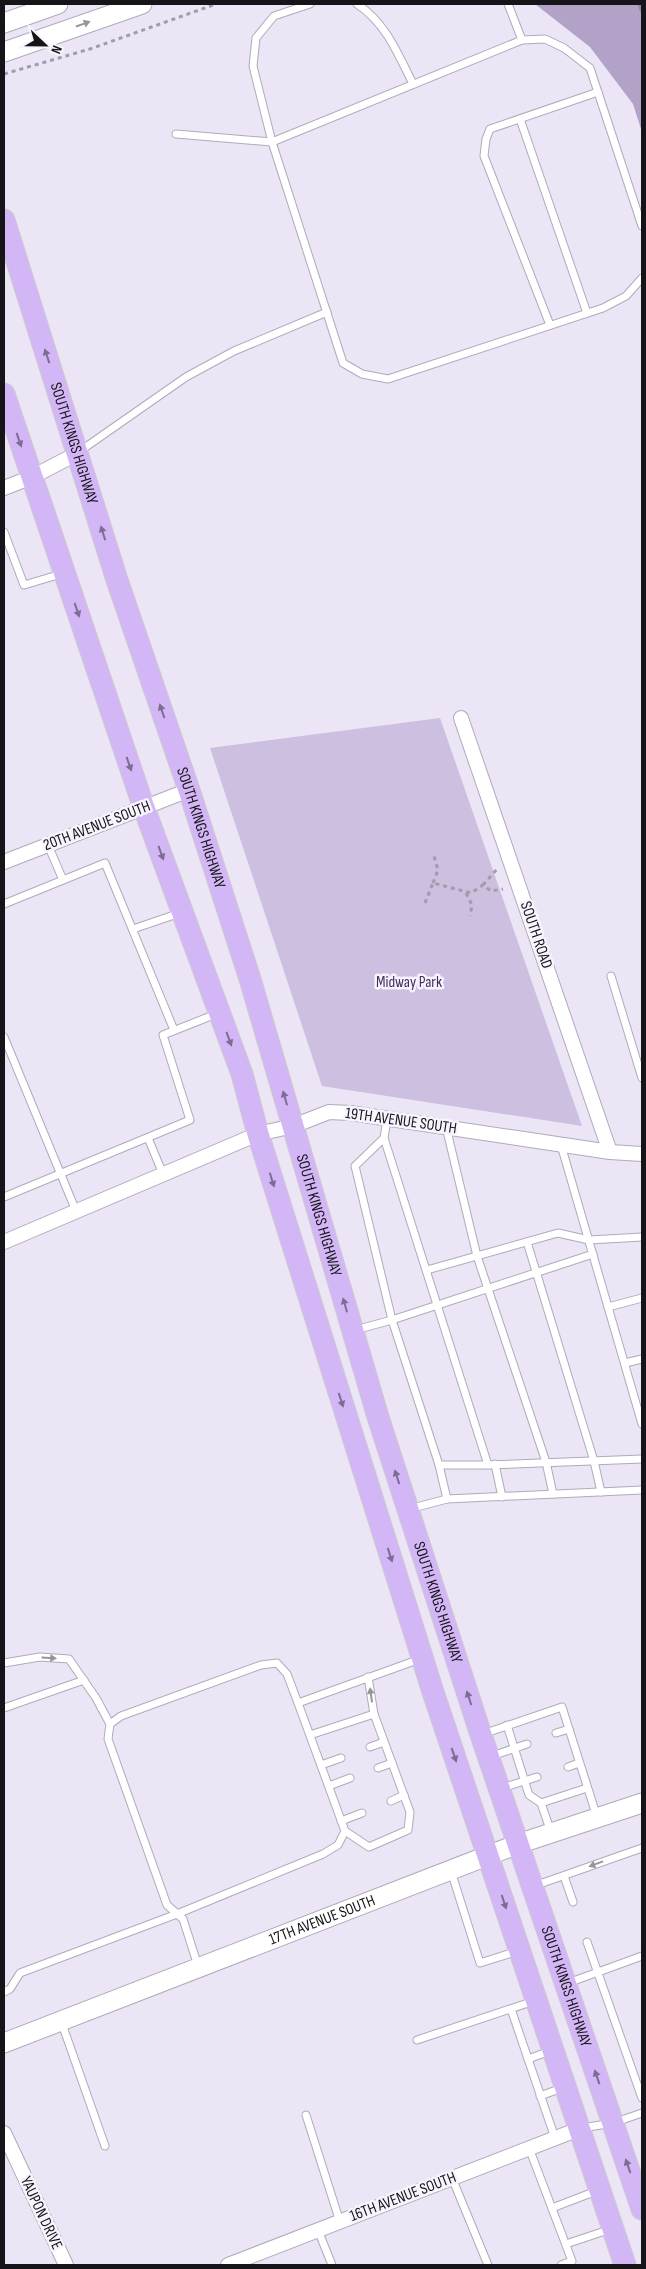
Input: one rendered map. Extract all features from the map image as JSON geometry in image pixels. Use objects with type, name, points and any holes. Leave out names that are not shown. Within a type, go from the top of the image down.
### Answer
[{"type":"main road","name":"SOUTH KINGS HIGHWAY","points":[[4,220],[117,580],[189,790],[250,979],[352,1330],[408,1510],[488,1757],[642,2209]]},
{"type":"main road","name":"SOUTH KINGS HIGHWAY","points":[[4,394],[144,808],[242,1074],[258,1134],[422,1658],[625,2265]]},
{"type":"street","points":[[4,23],[58,4]]},
{"type":"street","points":[[4,52],[142,4]]},
{"type":"street","points":[[4,488],[32,477],[78,453]]},
{"type":"street","name":"SOUTH ROAD","points":[[461,718],[610,1152]]},
{"type":"street","name":"20TH AVENUE SOUTH","points":[[4,862],[189,790]]},
{"type":"street","name":"19TH AVENUE SOUTH","points":[[4,1242],[258,1134],[293,1126],[329,1112],[446,1127],[610,1152],[642,1154]]},
{"type":"street","name":"17TH AVENUE SOUTH","points":[[4,2043],[518,1844],[642,1803]]},
{"type":"street","name":"16TH AVENUE SOUTH","points":[[228,2265],[579,2129]]},
{"type":"street","name":"YAUPON DRIVE","points":[[4,2133],[66,2265]]},
{"type":"lane","points":[[310,4],[274,16],[256,38],[253,66],[272,142],[343,364],[362,374],[388,379],[587,313],[626,296],[642,278]]},
{"type":"lane","points":[[357,4],[371,13],[389,36],[413,84]]},
{"type":"lane","points":[[508,4],[522,40]]},
{"type":"lane","points":[[176,134],[272,142],[522,40],[545,39],[564,48],[590,68],[642,226]]},
{"type":"lane","points":[[550,325],[484,156],[486,139],[490,128],[598,92]]},
{"type":"lane","points":[[520,118],[587,313]]},
{"type":"lane","points":[[78,453],[186,377],[234,351],[327,312]]},
{"type":"lane","points":[[4,532],[24,585],[64,573]]},
{"type":"lane","points":[[48,845],[63,880]]},
{"type":"lane","points":[[4,904],[105,863],[174,1030]]},
{"type":"lane","points":[[133,929],[182,912]]},
{"type":"lane","points":[[611,976],[642,1078]]},
{"type":"lane","points":[[4,1197],[190,1120],[163,1035],[219,1013]]},
{"type":"lane","points":[[4,1037],[76,1211]]},
{"type":"lane","points":[[387,1119],[384,1138],[502,1497]]},
{"type":"lane","points":[[446,1127],[478,1256],[546,1462],[553,1494]]},
{"type":"lane","points":[[148,1138],[163,1174]]},
{"type":"lane","points":[[384,1138],[355,1166],[392,1320],[439,1465],[447,1498]]},
{"type":"lane","points":[[561,1144],[641,1413],[642,1424]]},
{"type":"lane","points":[[427,1270],[558,1233],[589,1240],[642,1237]]},
{"type":"lane","points":[[528,1242],[594,1461],[601,1492]]},
{"type":"lane","points":[[352,1330],[392,1320],[593,1254]]},
{"type":"lane","points":[[608,1307],[642,1298]]},
{"type":"lane","points":[[625,1363],[642,1359]]},
{"type":"lane","points":[[439,1465],[642,1459]]},
{"type":"lane","points":[[408,1510],[447,1498],[642,1490]]},
{"type":"lane","points":[[4,1663],[40,1657],[69,1659],[84,1680],[110,1724],[108,1739],[167,1905],[182,1920],[199,1968]]},
{"type":"lane","points":[[298,1703],[422,1658]]},
{"type":"lane","points":[[110,1724],[121,1716],[261,1665],[277,1664],[287,1674],[345,1831],[370,1847],[408,1830],[410,1812],[374,1714],[368,1677]]},
{"type":"lane","points":[[4,1708],[84,1680]]},
{"type":"lane","points":[[481,1735],[562,1707],[597,1818]]},
{"type":"lane","points":[[310,1735],[374,1714]]},
{"type":"lane","points":[[508,1725],[529,1795],[541,1803],[551,1833]]},
{"type":"lane","points":[[556,1733],[569,1729]]},
{"type":"lane","points":[[370,1747],[384,1742]]},
{"type":"lane","points":[[488,1757],[527,1744]]},
{"type":"lane","points":[[321,1765],[341,1758]]},
{"type":"lane","points":[[568,1766],[579,1762]]},
{"type":"lane","points":[[378,1768],[392,1763]]},
{"type":"lane","points":[[499,1789],[538,1777]]},
{"type":"lane","points":[[329,1786],[350,1778]]},
{"type":"lane","points":[[541,1803],[587,1788]]},
{"type":"lane","points":[[391,1801],[404,1796]]},
{"type":"lane","points":[[341,1821],[362,1813]]},
{"type":"lane","points":[[4,1992],[10,1989],[20,1973],[177,1914],[323,1854],[338,1845],[345,1831]]},
{"type":"lane","points":[[532,1886],[642,1848]]},
{"type":"lane","points":[[450,1871],[480,1963],[520,1950]]},
{"type":"lane","points":[[564,1876],[573,1902]]},
{"type":"lane","points":[[587,1942],[642,2098]]},
{"type":"lane","points":[[566,1984],[642,1956]]},
{"type":"lane","points":[[417,2040],[536,2000]]},
{"type":"lane","points":[[511,2009],[555,2138]]},
{"type":"lane","points":[[61,2021],[104,2146]]},
{"type":"lane","points":[[528,2059],[553,2050]]},
{"type":"lane","points":[[540,2096],[565,2087]]},
{"type":"lane","points":[[579,2129],[613,2123],[642,2113]]},
{"type":"lane","points":[[306,2115],[340,2222]]},
{"type":"lane","points":[[529,2148],[572,2261],[561,2265]]},
{"type":"lane","points":[[452,2178],[488,2265]]},
{"type":"lane","points":[[552,2208],[600,2190]]},
{"type":"lane","points":[[566,2244],[612,2228]]},
{"type":"lane","points":[[318,2230],[332,2265]]},
{"type":"path","points":[[4,74],[90,49],[216,4]]},
{"type":"path","points":[[425,903],[438,870],[434,856]]},
{"type":"path","points":[[433,883],[471,893],[483,885],[496,892],[517,882]]},
{"type":"path","points":[[466,892],[472,905],[470,916]]},
{"type":"green space","name":"Midway Park","points":[[440,718],[582,1126],[322,1086],[210,748]]},
{"type":"shaded area","points":[[535,4],[642,4],[642,132],[633,104],[590,47]]},
{"type":"waterway","points":[[640,4],[642,10]]}]
